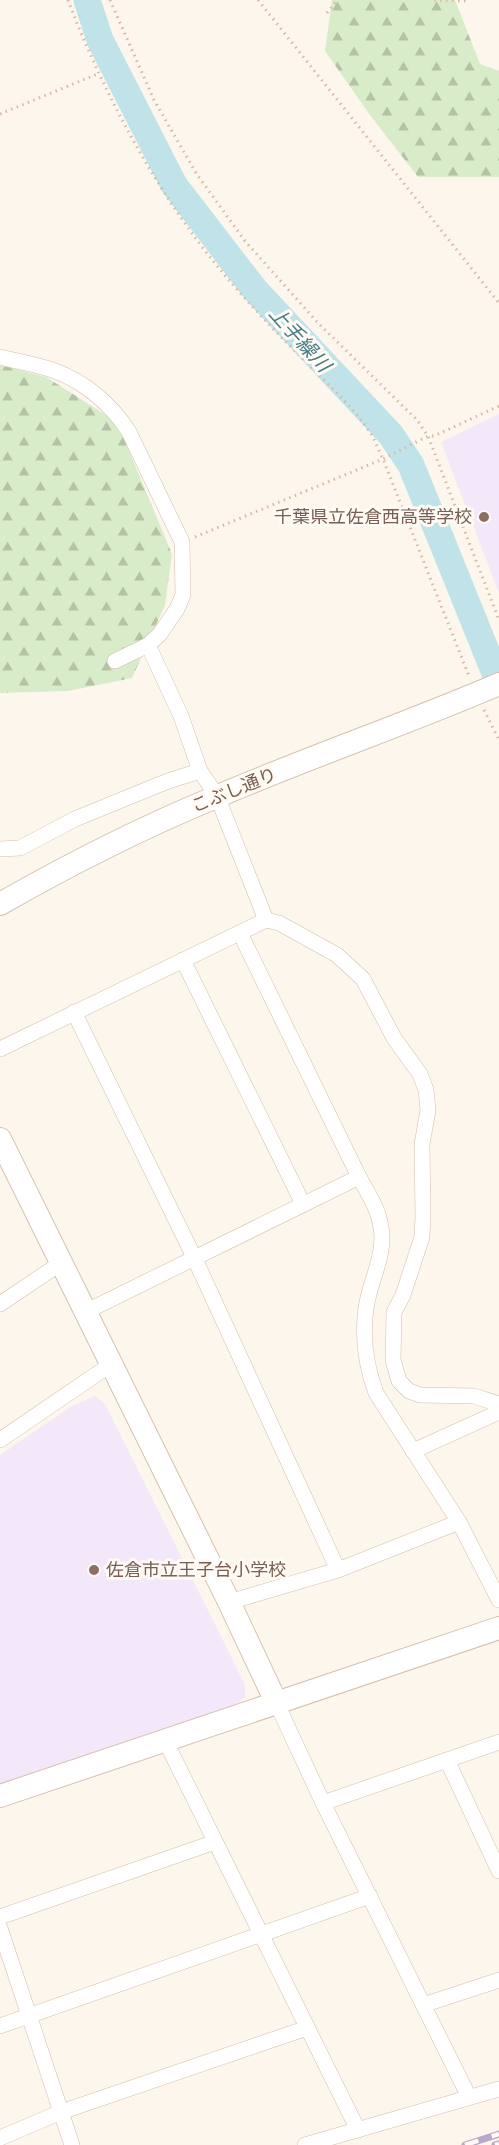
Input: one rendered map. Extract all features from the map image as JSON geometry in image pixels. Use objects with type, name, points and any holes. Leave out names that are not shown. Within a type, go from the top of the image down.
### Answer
[{"type":"street","points":[[0,357],[55,371],[100,397],[118,415],[129,432],[182,542],[183,595],[177,609],[160,634],[148,645],[115,661]]},
{"type":"street","points":[[148,645],[181,716],[200,771],[216,796],[266,920]]},
{"type":"street","name":"こぶし通り","points":[[0,904],[64,867],[152,824],[216,796],[499,684]]},
{"type":"street","points":[[0,849],[20,848],[75,819],[168,781],[200,771]]},
{"type":"street","points":[[0,1049],[266,920],[279,923],[337,955],[363,978],[394,1038],[420,1074],[426,1090],[429,1110],[422,1144],[422,1237],[403,1295],[394,1312],[393,1360],[399,1381],[409,1391],[420,1395],[474,1396],[499,1404]]},
{"type":"street","points":[[240,933],[359,1177],[375,1205],[381,1236],[379,1263],[366,1307],[365,1338],[369,1376],[376,1393],[459,1522],[499,1600]]},
{"type":"street","points":[[183,960],[303,1204]]},
{"type":"street","points":[[74,1012],[194,1257],[338,1570]]},
{"type":"street","points":[[0,1139],[229,1602],[323,1803],[469,2097]]},
{"type":"street","points":[[85,1312],[359,1177]]},
{"type":"street","points":[[0,1304],[61,1263]]},
{"type":"street","points":[[0,1440],[110,1365]]},
{"type":"street","points":[[412,1451],[499,1412]]},
{"type":"street","points":[[229,1602],[338,1570],[459,1522]]},
{"type":"street","points":[[0,1796],[499,1628]]},
{"type":"street","points":[[166,1742],[358,2130]]},
{"type":"street","points":[[323,1803],[499,1742]]},
{"type":"street","points":[[447,1761],[499,1871]]},
{"type":"street","points":[[0,1917],[215,1842]]},
{"type":"street","points":[[0,2026],[370,1896]]},
{"type":"street","points":[[0,1928],[72,2145]]},
{"type":"street","points":[[423,2005],[499,1980]]},
{"type":"street","points":[[0,2138],[61,2112],[307,2028]]},
{"type":"street","points":[[305,2145],[499,2089]]},
{"type":"path","points":[[69,0],[81,34],[99,73],[145,161],[189,230],[230,281],[288,345],[353,410],[370,432],[383,459],[476,694],[499,740]]},
{"type":"path","points":[[110,0],[154,100],[196,173],[238,231],[318,323],[417,420],[428,436],[499,620]]},
{"type":"path","points":[[258,0],[499,303]]},
{"type":"path","points":[[327,13],[338,0]]},
{"type":"path","points":[[434,0],[469,1]]},
{"type":"path","points":[[0,114],[99,73]]},
{"type":"path","points":[[182,542],[383,459],[428,436],[434,436],[499,406]]},
{"type":"shaded area","name":"千葉県立佐倉西高等学校","points":[[499,414],[499,593],[441,442]]},
{"type":"shaded area","name":"佐倉市立王子台小学校","points":[[95,1396],[105,1404],[245,1685],[245,1697],[237,1704],[0,1785],[0,1455],[72,1406]]},
{"type":"green space","points":[[332,0],[455,0],[480,64],[499,71],[499,177],[418,177],[370,115],[325,51]]},
{"type":"green space","points":[[0,365],[46,377],[117,422],[172,554],[165,605],[132,678],[68,691],[0,693]]},
{"type":"waterway","name":"上手繰川","points":[[87,0],[100,40],[174,185],[255,290],[391,435],[411,465],[499,683]]},
{"type":"railway","points":[[465,2145],[499,2134]]},
{"type":"railway","points":[[495,2145],[499,2144]]},
{"type":"place","name":"千葉県立佐倉西高等学校","points":[[484,517]]},
{"type":"place","name":"佐倉市立王子台小学校","points":[[94,1570]]}]
